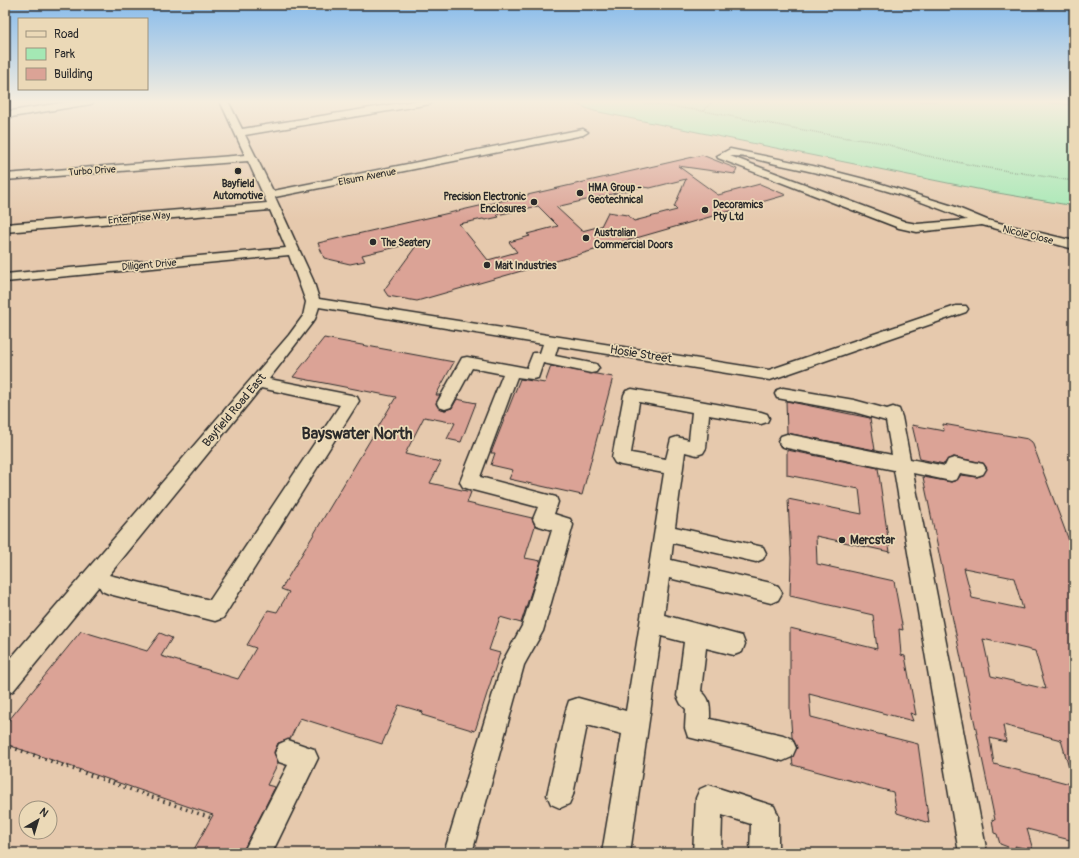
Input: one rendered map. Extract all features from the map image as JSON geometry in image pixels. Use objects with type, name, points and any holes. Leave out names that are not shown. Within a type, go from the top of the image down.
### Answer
[{"type":"street","points":[[242,141],[271,201],[313,302]]},
{"type":"street","name":"Elsum Avenue","points":[[271,201],[542,141]]},
{"type":"street","name":"Nicole Close","points":[[982,222],[917,228],[722,156],[730,152],[785,162],[856,180],[935,204],[982,222],[1039,238],[1074,245]]},
{"type":"street","name":"Turbo Drive","points":[[5,177],[250,158]]},
{"type":"street","name":"Enterprise Way","points":[[5,228],[271,201]]},
{"type":"street","name":"Diligent Drive","points":[[5,278],[293,251]]},
{"type":"street","name":"Hosie Street","points":[[313,302],[770,375],[961,309]]},
{"type":"street","name":"Bayfield Road East","points":[[5,683],[294,338],[310,316],[313,302]]},
{"type":"street","points":[[546,359],[552,340]]},
{"type":"street","points":[[445,403],[467,362],[532,374],[538,357],[591,368]]},
{"type":"street","points":[[458,853],[514,661],[532,631],[563,525],[543,519],[549,502],[469,482],[512,370]]},
{"type":"street","points":[[109,584],[215,611],[350,401],[257,382]]},
{"type":"street","points":[[783,394],[854,406],[893,415],[973,853]]},
{"type":"street","points":[[674,468],[621,458],[632,395],[761,418]]},
{"type":"street","points":[[616,853],[652,623],[677,444],[698,448],[701,408]]},
{"type":"street","points":[[787,441],[951,474],[954,465],[977,469]]},
{"type":"street","points":[[665,533],[756,553]]},
{"type":"street","points":[[660,567],[771,593]]},
{"type":"street","points":[[652,623],[734,644]]},
{"type":"street","points":[[696,634],[689,696],[698,704],[697,728],[783,748]]},
{"type":"street","points":[[560,795],[578,710],[636,726]]},
{"type":"street","points":[[257,853],[305,758],[288,753]]},
{"type":"street","points":[[707,853],[709,798],[765,815],[764,853]]},
{"type":"path","points":[[872,141],[923,155],[976,166],[1074,181]]},
{"type":"path","points":[[5,745],[211,818]]},
{"type":"shaded area","points":[[5,141],[741,141],[1001,194],[1074,207],[1074,853],[5,853]]},
{"type":"green space","points":[[742,141],[1074,141],[1074,206],[992,192]]},
{"type":"building","points":[[702,155],[737,169],[735,174],[678,166],[718,195],[760,184],[786,195],[417,301],[388,296],[384,290],[419,242],[362,255],[365,261],[350,264],[324,258],[318,243]],"holes":[[[686,179],[674,207],[677,210],[634,221],[627,215],[608,212],[601,226],[582,231],[556,207],[642,187],[650,188]],[[538,206],[558,226],[527,234],[530,236],[509,242],[517,252],[488,260],[459,224],[499,217],[497,215]]]},
{"type":"building","points":[[324,338],[454,362],[436,395],[440,395],[436,404],[439,408],[445,410],[452,408],[457,399],[476,403],[461,442],[447,439],[455,423],[424,417],[405,454],[441,462],[430,483],[471,492],[467,503],[532,518],[535,526],[525,558],[541,561],[521,623],[500,617],[489,650],[500,653],[475,731],[422,715],[423,712],[399,705],[382,744],[300,718],[290,739],[278,743],[274,752],[278,763],[267,785],[275,787],[242,853],[192,853],[213,815],[5,744],[5,725],[81,631],[147,651],[160,633],[172,638],[161,656],[238,679],[256,648],[247,645],[268,610],[277,612],[289,592],[281,589],[396,397],[293,377]]},
{"type":"building","points":[[551,366],[613,377],[582,495],[509,479],[513,470],[491,465],[495,453],[491,453],[520,379],[545,383]]},
{"type":"building","points":[[786,401],[870,418],[875,450],[787,433]]},
{"type":"building","points":[[943,424],[1028,439],[1032,442],[1074,554],[1074,774],[1071,775],[1061,740],[1003,725],[1006,742],[990,738],[994,764],[1074,785],[1074,841],[1027,829],[1033,850],[1015,846],[1016,850],[1000,844],[997,834],[994,833],[992,819],[995,820],[923,477],[951,482],[957,480],[961,475],[977,477],[983,475],[987,468],[983,463],[954,457],[948,459],[944,464],[920,459],[912,425],[944,431]],"holes":[[[964,568],[1014,578],[1023,609],[972,598]],[[983,639],[1035,651],[1046,689],[991,676]]]},
{"type":"building","points":[[787,450],[878,468],[890,552],[816,536],[817,564],[894,581],[903,630],[899,629],[901,655],[905,656],[916,715],[910,713],[913,721],[809,694],[811,717],[918,744],[929,823],[897,813],[893,792],[793,765],[792,758],[797,747],[792,737],[790,709],[790,628],[877,649],[873,615],[790,596],[791,558],[788,499],[862,514],[859,489],[787,475]]},
{"type":"place","name":"Bayfield Automotive","points":[[238,171]]},
{"type":"place","name":"HMA Group - Geotechnical","points":[[580,193]]},
{"type":"place","name":"Precision Electronic Enclosures","points":[[534,202]]},
{"type":"place","name":"Decoramics Pty Ltd","points":[[705,210]]},
{"type":"place","name":"Australian Commercial Doors","points":[[586,238]]},
{"type":"place","name":"The Seatery","points":[[373,242]]},
{"type":"place","name":"Mait Industries","points":[[487,265]]},
{"type":"place","name":"Mercstar","points":[[842,540]]},
{"type":"district","name":"Bayswater North","points":[[357,433]]}]
